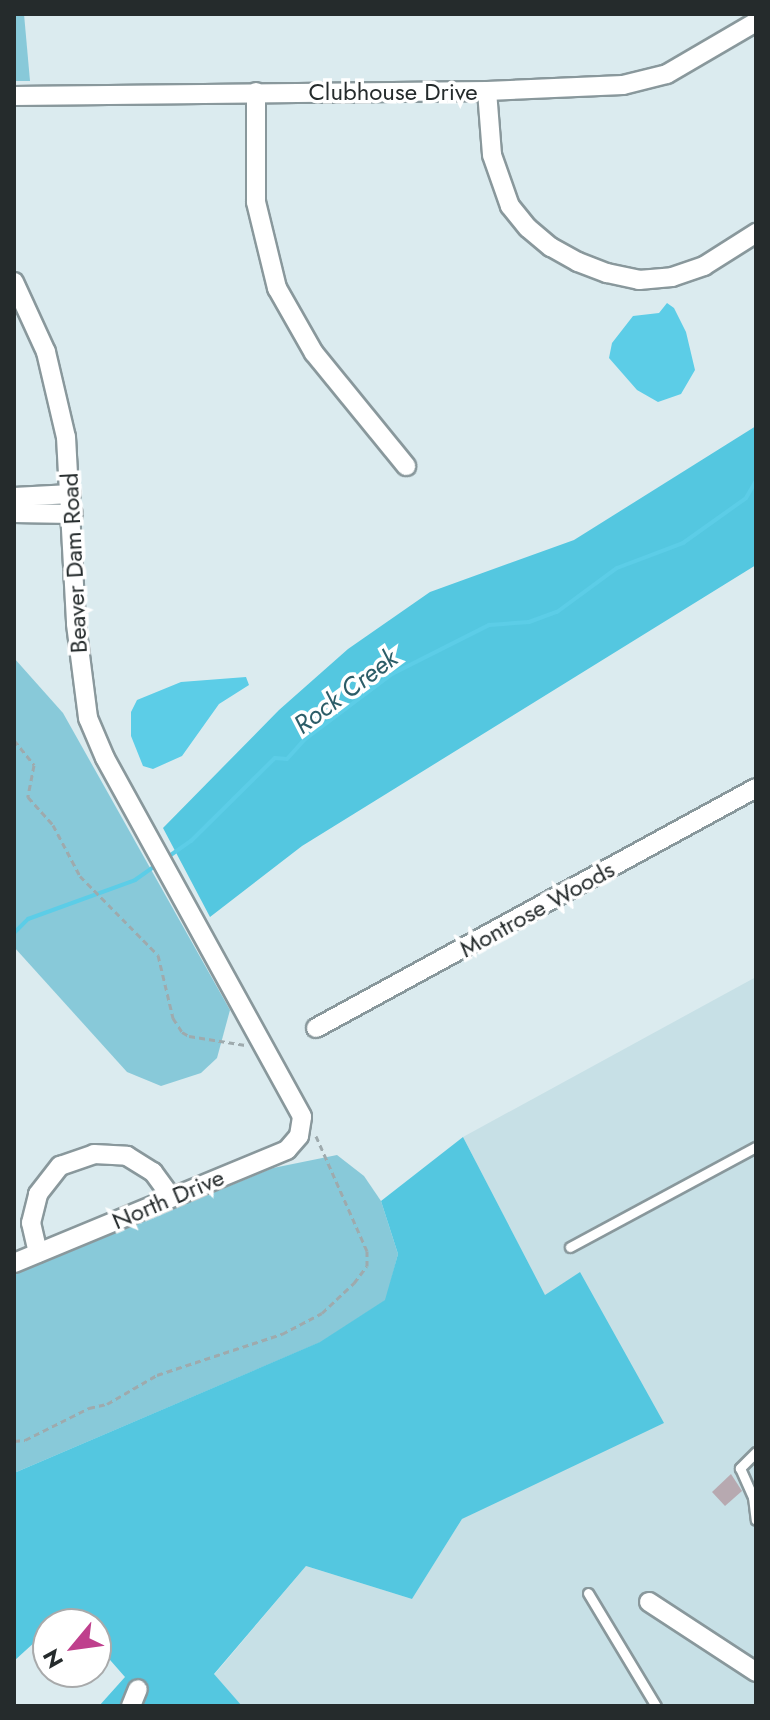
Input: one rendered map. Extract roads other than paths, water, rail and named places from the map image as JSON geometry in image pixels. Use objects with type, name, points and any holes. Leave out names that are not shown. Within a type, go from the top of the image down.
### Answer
[{"type":"street","name":"Clubhouse Drive","points":[[14,96],[487,91],[623,85],[667,74],[756,22]]},
{"type":"street","points":[[487,91],[492,155],[510,206],[539,238],[578,262],[639,280],[672,277],[704,266],[756,233]]},
{"type":"street","points":[[256,92],[256,202],[277,288],[314,353],[406,466]]},
{"type":"street","name":"Beaver Dam Road","points":[[14,282],[46,352],[66,437],[73,514],[76,624],[88,718],[148,838],[302,1117]]},
{"type":"street","points":[[14,497],[71,494]]},
{"type":"street","points":[[14,513],[73,514]]},
{"type":"street","name":"Montrose Woods","points":[[316,1028],[756,788]]},
{"type":"street","name":"North Drive","points":[[14,1263],[287,1150],[299,1136],[302,1117]]},
{"type":"street","points":[[38,1253],[31,1223],[34,1208],[38,1194],[60,1166],[94,1154],[127,1156],[153,1172],[171,1197]]},
{"type":"street","points":[[649,1602],[756,1672]]},
{"type":"lane","points":[[570,1247],[756,1147]]},
{"type":"lane","points":[[756,1452],[740,1468],[753,1497],[756,1520]]},
{"type":"lane","points":[[588,1593],[656,1706]]},
{"type":"waterway","name":"Rock Creek","points":[[165,859],[191,841],[275,758],[287,759],[304,740],[392,674],[489,625],[529,622],[557,612],[617,568],[683,543],[746,498],[756,481]]},
{"type":"waterway","name":"Rock Creek","points":[[14,933],[28,919],[135,880],[158,864]]}]
